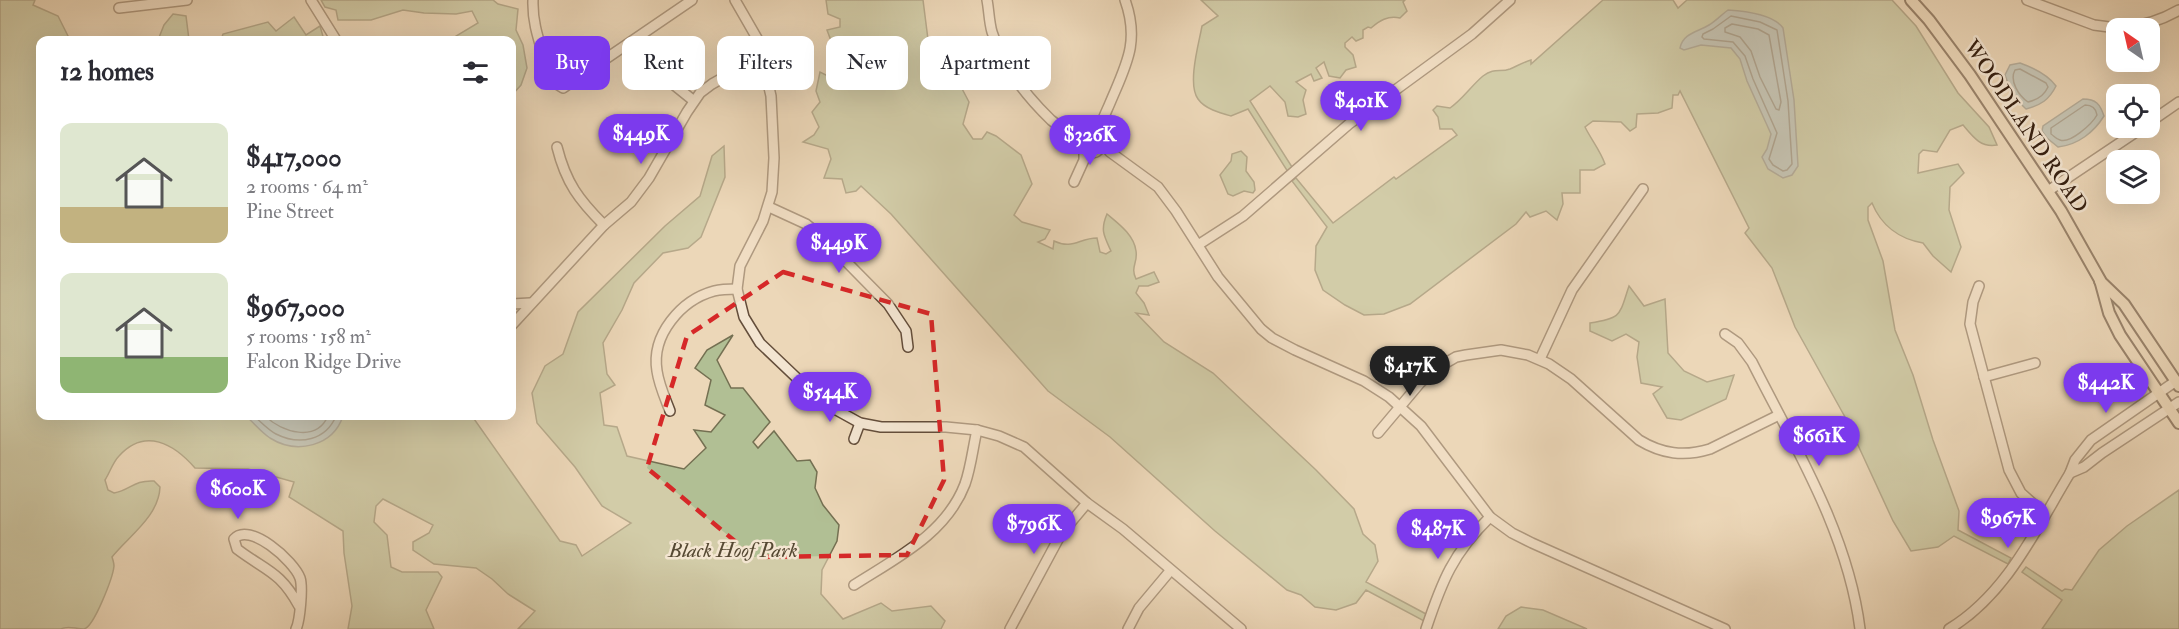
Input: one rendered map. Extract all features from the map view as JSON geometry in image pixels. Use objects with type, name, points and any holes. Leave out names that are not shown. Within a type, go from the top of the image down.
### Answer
[{"type":"main road","name":"WOODLAND ROAD","points":[[1911,0],[1960,60],[2048,191],[2100,280],[2124,304],[2178,384]]},
{"type":"main road","name":"WOODLAND ROAD","points":[[2100,280],[2109,313],[2120,335],[2179,423]]},
{"type":"street","points":[[120,8],[188,0]]},
{"type":"street","points":[[311,0],[334,36]]},
{"type":"street","points":[[533,0],[532,18],[550,80],[563,88],[692,0]]},
{"type":"street","points":[[735,0],[757,36]]},
{"type":"street","points":[[987,0],[992,31],[1006,66],[1030,99],[1055,123],[1089,150],[1110,152]]},
{"type":"street","points":[[1089,150],[1100,148],[1100,124],[1129,58],[1131,35],[1125,0]]},
{"type":"street","points":[[1198,245],[1243,216],[1349,124],[1472,34],[1510,0]]},
{"type":"street","points":[[2027,0],[2094,25],[2106,27]]},
{"type":"street","points":[[2160,21],[2179,10]]},
{"type":"street","points":[[516,320],[604,225],[631,202],[645,184],[694,101],[717,81]]},
{"type":"street","points":[[680,90],[694,101]]},
{"type":"street","points":[[770,90],[774,158],[772,192],[769,207],[740,266],[737,289],[744,317],[760,343],[822,402],[860,423],[881,427],[946,427],[977,430],[999,436],[1024,447],[1087,503],[1123,529],[1241,629]]},
{"type":"street","points":[[2160,115],[2179,102]]},
{"type":"street","points":[[1089,150],[1084,140],[1100,124]]},
{"type":"street","points":[[1068,132],[1093,134],[1110,152],[1158,187],[1218,277],[1234,298],[1272,338],[1364,381],[1401,406],[1427,433],[1490,517],[1532,543],[1725,629]]},
{"type":"street","points":[[2048,191],[2127,138]]},
{"type":"street","points":[[557,147],[568,182],[577,196],[604,225]]},
{"type":"street","points":[[1074,182],[1089,150]]},
{"type":"street","points":[[1540,359],[1572,290],[1642,189]]},
{"type":"street","points":[[769,207],[806,224],[839,254],[900,319],[906,331],[908,347]]},
{"type":"street","points":[[1979,286],[1973,302],[1970,324],[2012,476],[2021,493],[2045,514]]},
{"type":"street","points":[[670,411],[657,370],[660,342],[665,331],[676,314],[691,301],[716,290],[737,289]]},
{"type":"street","points":[[516,304],[530,303]]},
{"type":"street","points":[[1725,334],[1746,352],[1826,510],[1837,537],[1853,591],[1860,629]]},
{"type":"street","points":[[1377,433],[1428,376],[1456,357],[1501,350],[1540,359],[1571,379],[1639,440],[1661,451],[1686,454],[1710,449],[1779,415]]},
{"type":"street","points":[[1984,377],[2035,363]]},
{"type":"street","points":[[1949,629],[1973,612],[2001,583],[2070,473],[2075,460],[2091,441],[2159,394],[2178,384]]},
{"type":"street","points":[[2070,473],[2084,467],[2179,402]]},
{"type":"street","points":[[854,439],[860,423]]},
{"type":"street","points":[[854,585],[918,544],[945,518],[964,484],[977,430]]},
{"type":"street","points":[[1010,629],[1061,534],[1087,503]]},
{"type":"street","points":[[1426,629],[1449,567],[1470,537],[1490,517]]},
{"type":"street","points":[[296,629],[299,623],[300,578],[280,552],[255,537],[243,533],[238,534],[234,539],[237,549],[280,578],[287,585],[299,606]]},
{"type":"street","points":[[1128,629],[1139,608],[1170,571]]},
{"type":"highlighted area","points":[[783,272],[931,314],[944,480],[907,555],[754,557],[647,468],[687,336]]},
{"type":"green space","name":"Black Hoof Park","points":[[0,0],[35,0],[33,5],[58,16],[68,36],[36,36],[36,420],[475,420],[560,541],[576,545],[582,556],[631,523],[602,506],[575,467],[537,423],[532,393],[545,366],[563,354],[578,312],[665,226],[700,196],[712,156],[724,146],[725,177],[701,237],[688,248],[663,253],[634,283],[603,343],[607,374],[615,385],[600,393],[604,425],[617,427],[627,456],[684,469],[706,448],[694,430],[711,432],[725,415],[705,405],[711,380],[695,368],[707,350],[733,335],[717,360],[731,388],[743,388],[770,422],[753,442],[758,448],[774,431],[797,461],[810,460],[817,472],[815,488],[823,505],[839,525],[837,541],[822,570],[821,594],[843,619],[881,603],[892,611],[931,606],[945,621],[941,629],[518,629],[535,611],[508,594],[476,568],[434,564],[413,550],[413,542],[429,533],[433,525],[383,499],[376,506],[374,522],[387,535],[391,567],[402,572],[438,572],[442,577],[426,610],[434,629],[348,629],[352,606],[343,531],[289,497],[294,482],[248,469],[195,468],[169,446],[149,441],[139,442],[129,447],[113,464],[105,480],[108,490],[114,493],[147,481],[154,481],[160,487],[149,516],[112,557],[114,566],[110,580],[93,620],[84,629],[69,627],[0,629]]},
{"type":"green space","points":[[321,0],[493,0],[498,4],[518,9],[516,30],[523,45],[527,68],[521,85],[516,91],[516,36],[456,36],[478,23],[472,11],[456,14],[403,10],[371,20],[338,20],[336,10],[325,7]]},
{"type":"green space","points":[[826,0],[923,0],[928,36],[920,36],[920,90],[963,90],[969,102],[963,124],[973,139],[982,139],[987,132],[1021,155],[1032,184],[1014,215],[1022,222],[1050,230],[1045,239],[1038,242],[1053,249],[1054,241],[1071,244],[1097,238],[1100,252],[1106,254],[1111,251],[1104,233],[1107,214],[1121,226],[1135,245],[1136,279],[1154,272],[1159,282],[1139,286],[1136,293],[1144,303],[1149,315],[1136,313],[1164,342],[1213,373],[1354,509],[1363,534],[1375,545],[1378,561],[1366,582],[1426,614],[1424,621],[1366,590],[1356,603],[1336,610],[1315,607],[1301,595],[1287,590],[1215,531],[1110,437],[1048,391],[891,214],[861,186],[856,191],[846,193],[842,179],[824,178],[831,159],[828,149],[803,142],[814,135],[819,127],[812,112],[820,102],[816,91],[820,72],[826,75],[826,90],[908,90],[908,36],[829,36],[827,30],[840,27],[840,19],[828,14]]},
{"type":"green space","points":[[1201,0],[1405,0],[1403,2],[1407,11],[1400,18],[1388,18],[1363,30],[1363,38],[1356,41],[1352,37],[1345,43],[1345,47],[1353,55],[1356,67],[1346,70],[1340,78],[1329,76],[1324,62],[1316,68],[1322,78],[1314,81],[1311,74],[1296,82],[1306,90],[1303,100],[1306,114],[1298,117],[1288,116],[1285,102],[1270,86],[1250,101],[1292,167],[1288,172],[1248,109],[1231,116],[1209,108],[1198,99],[1195,92],[1194,74],[1202,26],[1218,16]]},
{"type":"green space","points":[[1603,0],[1673,0],[1678,8],[1687,0],[1892,0],[1916,26],[1958,93],[1989,127],[1997,145],[1982,143],[1963,125],[1950,130],[1937,152],[1923,150],[1919,154],[1918,173],[1958,164],[1964,173],[1950,187],[1949,210],[1961,247],[1951,272],[1933,256],[1923,243],[1906,238],[1892,230],[1880,218],[1872,203],[1868,207],[1868,220],[1883,261],[1895,330],[1913,375],[1933,440],[1959,511],[1958,530],[2011,558],[2008,564],[1954,536],[1938,547],[1911,551],[1893,521],[1845,417],[1795,327],[1772,268],[1745,233],[1749,228],[1680,91],[1678,95],[1673,95],[1672,108],[1658,113],[1637,114],[1636,127],[1630,131],[1621,122],[1593,121],[1585,127],[1605,164],[1594,170],[1580,170],[1580,193],[1562,193],[1563,204],[1557,220],[1546,211],[1530,217],[1526,212],[1516,224],[1410,304],[1384,314],[1364,315],[1323,290],[1315,270],[1316,246],[1327,227],[1292,181],[1296,178],[1333,223],[1394,177],[1396,179],[1457,135],[1452,129],[1440,129],[1438,117],[1433,110],[1437,106],[1450,108],[1487,73],[1506,70],[1531,60],[1531,64]]},
{"type":"green space","points":[[173,14],[186,16],[188,36],[160,36],[164,25]]},
{"type":"green space","points":[[294,17],[306,35],[320,26],[323,36],[222,36],[268,22],[276,31]]},
{"type":"green space","points":[[1241,151],[1247,157],[1246,171],[1254,182],[1255,190],[1253,193],[1244,191],[1233,196],[1228,194],[1220,175],[1231,161],[1232,154]]},
{"type":"green space","points":[[1629,286],[1644,306],[1665,299],[1668,353],[1684,371],[1707,382],[1734,375],[1726,399],[1681,420],[1667,418],[1653,394],[1662,387],[1641,383],[1637,357],[1639,342],[1626,334],[1612,341],[1590,331],[1590,323],[1618,314]]},
{"type":"green space","points":[[2179,490],[2179,629],[2042,629],[2062,600],[2022,572],[2026,567],[2062,591],[2072,590],[2099,550],[2127,526]]},
{"type":"green space","points":[[1521,607],[1543,610],[1587,629],[1498,629],[1506,616]]},
{"type":"water","points":[[1728,10],[1765,16],[1783,28],[1794,100],[1798,166],[1792,175],[1783,178],[1768,169],[1762,157],[1771,134],[1747,81],[1740,59],[1731,48],[1701,45],[1684,50],[1680,48],[1684,39],[1712,23]]},
{"type":"water","points":[[2020,63],[2040,72],[2056,86],[2044,101],[2026,109],[2013,94],[2005,75],[2010,65]]},
{"type":"water","points":[[2083,99],[2097,103],[2104,116],[2085,137],[2072,144],[2058,147],[2042,131],[2043,126]]},
{"type":"water","points":[[250,420],[341,420],[331,434],[323,441],[313,445],[291,446],[280,443],[264,433]]}]
